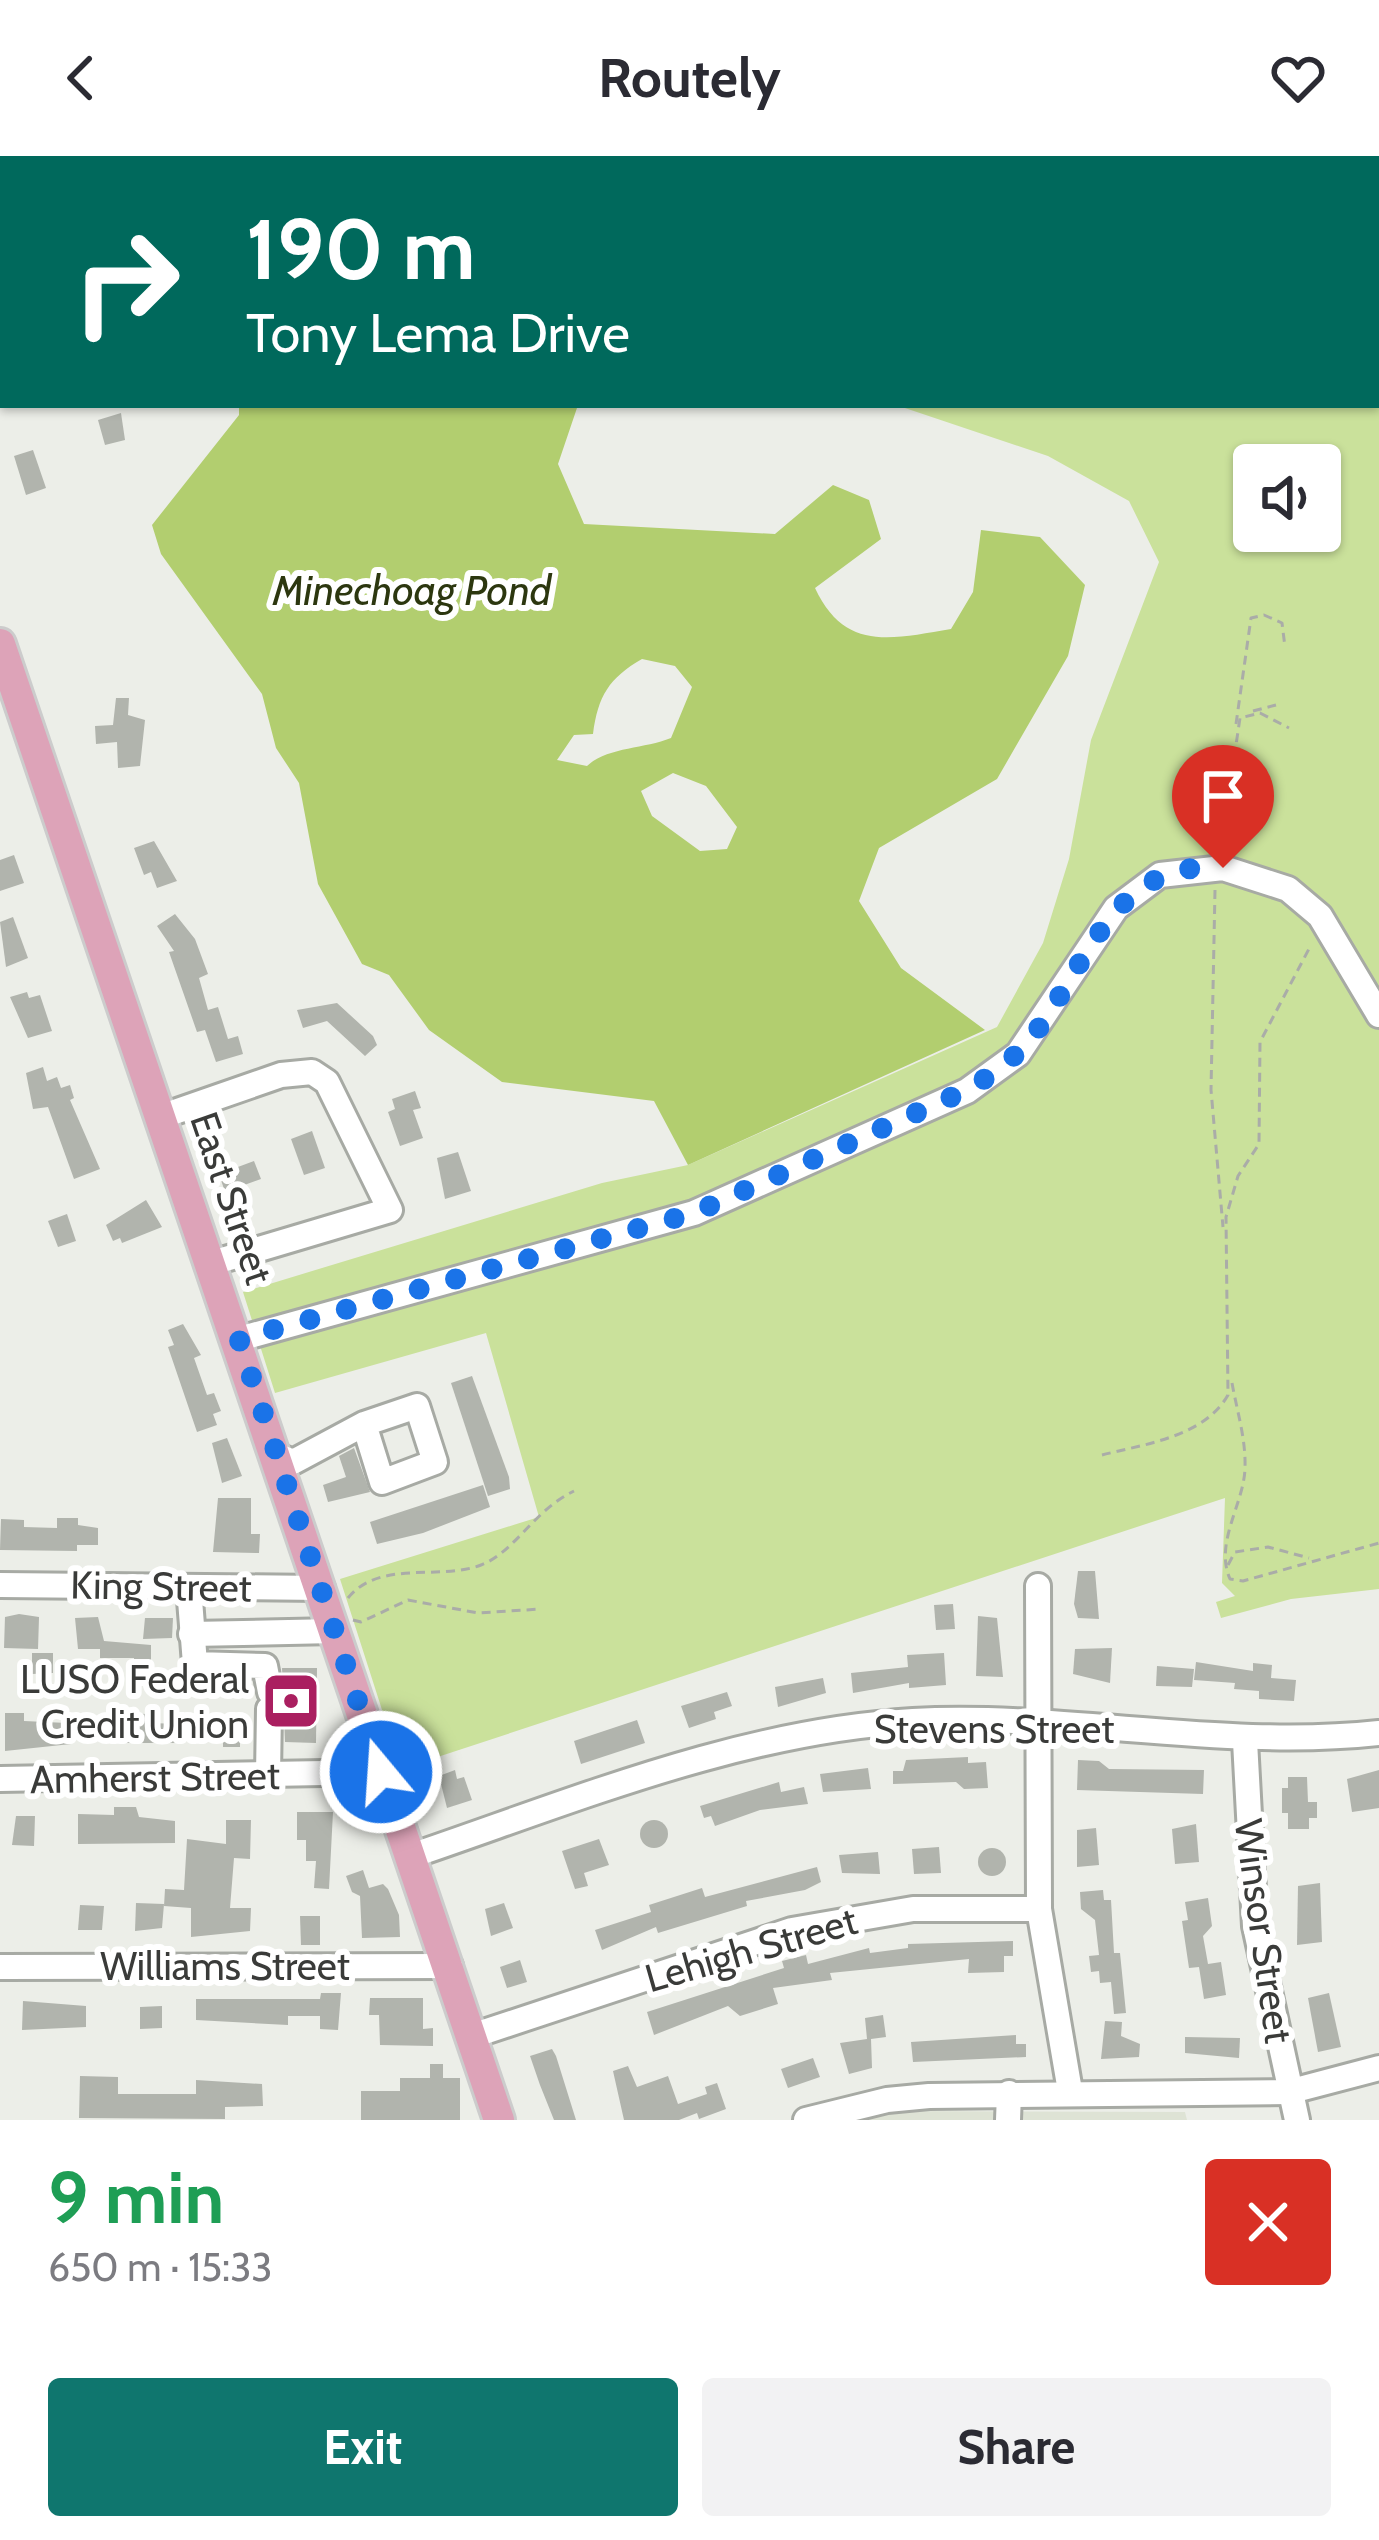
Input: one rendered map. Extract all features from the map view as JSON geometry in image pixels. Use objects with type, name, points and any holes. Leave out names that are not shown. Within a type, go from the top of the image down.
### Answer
[{"type":"main road","name":"East Street","points":[[0,644],[336,1611],[381,1772],[500,2120]]},
{"type":"street","points":[[239,1339],[694,1213],[949,1099],[1018,1054],[1127,895],[1160,875],[1223,868],[1288,889],[1321,916],[1379,1015]]},
{"type":"street","points":[[163,1116],[281,1075],[312,1072],[327,1082],[391,1210],[212,1263]]},
{"type":"street","points":[[280,1459],[290,1450],[318,1447],[364,1424]]},
{"type":"street","name":"King Street","points":[[0,1585],[189,1587],[336,1611]]},
{"type":"street","points":[[1038,1586],[1039,1910],[1070,2091]]},
{"type":"street","points":[[189,1587],[196,1664],[266,1666],[268,1776]]},
{"type":"street","points":[[191,1634],[336,1611]]},
{"type":"street","name":"Stevens Street","points":[[411,1856],[760,1745],[914,1721],[1036,1724],[1245,1741],[1379,1733]]},
{"type":"street","name":"Winsor Street","points":[[1245,1741],[1249,1876],[1263,1981],[1297,2120]]},
{"type":"street","name":"Amherst Street","points":[[0,1779],[381,1772]]},
{"type":"street","name":"Lehigh Street","points":[[472,2036],[792,1930],[913,1909],[1039,1910]]},
{"type":"street","name":"Williams Street","points":[[0,1966],[450,1966]]},
{"type":"street","points":[[806,2120],[917,2109],[1009,2093],[1288,2092],[1379,2068]]},
{"type":"street","points":[[1008,2120],[1009,2093]]},
{"type":"path","points":[[1227,1573],[1226,1546],[1245,1475],[1232,1382],[1209,994],[1214,895],[1223,868],[1221,837],[1251,618],[1264,615],[1282,623],[1285,647]]},
{"type":"path","points":[[1235,732],[1240,718],[1276,705]]},
{"type":"path","points":[[1252,712],[1289,728]]},
{"type":"path","points":[[1223,1239],[1231,1193],[1259,1144],[1260,1042],[1301,968],[1321,916]]},
{"type":"path","points":[[1102,1454],[1178,1434],[1210,1417],[1232,1382]]},
{"type":"path","points":[[541,1609],[478,1612],[408,1600],[361,1622],[336,1611],[352,1593],[375,1579],[485,1564],[510,1546],[536,1514],[574,1491]]},
{"type":"path","points":[[1227,1573],[1244,1581],[1379,1543]]},
{"type":"path","points":[[1227,1573],[1231,1555],[1258,1547],[1316,1559]]},
{"type":"shaded area","points":[[905,408],[1379,408],[1379,1589],[1291,1599],[1221,1618],[1216,1602],[1235,1596],[1222,1583],[1225,1498],[401,1769],[340,1579],[539,1517],[486,1333],[275,1393],[243,1292],[602,1183],[688,1165],[997,1027],[1043,943],[1069,859],[1091,740],[1159,562],[1129,501],[1048,456]]},
{"type":"shaded area","points":[[902,2111],[1185,2112],[1187,2120],[858,2120]]},
{"type":"water","name":"Minechoag Pond","points":[[239,408],[577,408],[558,464],[584,524],[775,534],[833,485],[869,500],[881,539],[815,588],[827,609],[855,632],[890,637],[951,629],[973,592],[981,530],[1040,537],[1085,585],[1068,656],[997,779],[879,848],[859,901],[901,968],[985,1030],[688,1165],[654,1101],[502,1082],[429,1030],[389,975],[362,964],[318,884],[299,783],[276,748],[262,694],[161,554],[152,525],[239,415]],"holes":[[[642,659],[675,666],[692,687],[671,738],[605,755],[587,766],[557,760],[574,735],[593,734],[607,689],[621,673]],[[673,773],[706,786],[737,827],[727,849],[700,851],[652,816],[641,791]]]},
{"type":"building","points":[[121,413],[125,440],[105,445],[98,420]]},
{"type":"building","points":[[33,450],[46,488],[26,495],[14,456]]},
{"type":"building","points":[[116,698],[129,698],[128,715],[145,720],[140,766],[118,768],[117,742],[96,744],[95,726],[113,725]]},
{"type":"building","points":[[154,841],[177,881],[157,888],[151,872],[144,875],[134,848]]},
{"type":"building","points":[[14,855],[24,883],[0,891],[0,860]]},
{"type":"building","points":[[175,914],[195,939],[208,974],[199,978],[208,1010],[218,1007],[228,1039],[238,1036],[243,1054],[216,1062],[205,1030],[197,1032],[169,952],[174,951],[157,926]]},
{"type":"building","points":[[13,917],[28,958],[6,967],[0,922]]},
{"type":"building","points":[[27,992],[29,998],[40,995],[52,1031],[28,1038],[10,997]]},
{"type":"building","points":[[337,1003],[373,1036],[377,1045],[365,1056],[327,1021],[303,1028],[297,1010]]},
{"type":"building","points":[[43,1067],[47,1081],[57,1077],[61,1088],[70,1085],[74,1098],[70,1100],[100,1169],[74,1179],[48,1107],[33,1109],[26,1073]]},
{"type":"building","points":[[415,1091],[421,1108],[413,1110],[423,1138],[400,1146],[388,1112],[395,1109],[392,1099]]},
{"type":"building","points":[[312,1131],[325,1168],[304,1175],[291,1139]]},
{"type":"building","points":[[458,1152],[471,1191],[445,1199],[437,1158]]},
{"type":"building","points":[[254,1161],[261,1179],[225,1192],[219,1174]]},
{"type":"building","points":[[146,1200],[162,1227],[122,1243],[120,1238],[113,1241],[106,1225]]},
{"type":"building","points":[[67,1214],[76,1241],[58,1247],[48,1221]]},
{"type":"building","points":[[183,1324],[201,1355],[194,1358],[207,1395],[214,1393],[221,1411],[213,1414],[217,1425],[197,1432],[168,1347],[174,1345],[168,1330]]},
{"type":"building","points":[[472,1376],[509,1477],[510,1489],[488,1496],[451,1383]]},
{"type":"building","points":[[227,1438],[242,1476],[222,1483],[212,1443]]},
{"type":"building","points":[[354,1448],[370,1492],[328,1502],[323,1485],[346,1477],[339,1456]]},
{"type":"building","points":[[483,1485],[490,1507],[423,1533],[377,1544],[370,1522]]},
{"type":"building","points":[[218,1498],[251,1498],[251,1534],[260,1534],[259,1553],[213,1552]]},
{"type":"building","points":[[57,1518],[78,1518],[78,1525],[98,1528],[98,1545],[77,1545],[77,1551],[0,1550],[1,1519],[24,1520],[24,1527],[57,1528]]},
{"type":"building","points":[[1078,1571],[1095,1571],[1099,1619],[1078,1618],[1074,1604]]},
{"type":"building","points":[[953,1604],[955,1629],[936,1630],[934,1605]]},
{"type":"building","points":[[978,1616],[997,1618],[1003,1677],[976,1676]]},
{"type":"building","points":[[5,1617],[39,1617],[38,1649],[4,1648]]},
{"type":"building","points":[[98,1617],[104,1641],[151,1645],[151,1667],[134,1666],[134,1658],[100,1658],[100,1649],[78,1649],[75,1618]]},
{"type":"building","points":[[145,1618],[173,1618],[172,1638],[143,1639]]},
{"type":"building","points":[[1112,1648],[1110,1683],[1073,1674],[1075,1649]]},
{"type":"building","points":[[32,1653],[53,1653],[53,1673],[32,1674]]},
{"type":"building","points":[[944,1653],[946,1685],[909,1688],[909,1683],[853,1693],[851,1673],[908,1667],[907,1655]]},
{"type":"building","points":[[1196,1662],[1253,1671],[1253,1663],[1272,1665],[1271,1678],[1296,1680],[1294,1701],[1259,1699],[1259,1691],[1234,1689],[1235,1683],[1194,1680]]},
{"type":"building","points":[[1157,1666],[1194,1669],[1192,1687],[1156,1686]]},
{"type":"building","name":"LUSO Federal Credit Union","points":[[282,1668],[317,1668],[316,1743],[285,1742]]},
{"type":"building","points":[[823,1678],[826,1693],[778,1707],[775,1687]]},
{"type":"building","points":[[727,1692],[732,1706],[714,1712],[716,1719],[689,1728],[681,1706]]},
{"type":"building","points":[[5,1713],[24,1713],[24,1721],[67,1723],[71,1744],[5,1751]]},
{"type":"building","points":[[113,1713],[148,1714],[148,1723],[184,1724],[184,1743],[112,1743]]},
{"type":"building","points":[[223,1718],[240,1718],[240,1747],[223,1747]]},
{"type":"building","points":[[637,1720],[645,1743],[581,1764],[574,1741]]},
{"type":"building","points":[[968,1757],[968,1763],[986,1762],[988,1788],[964,1789],[956,1782],[893,1784],[893,1771],[903,1771],[906,1760]]},
{"type":"building","points":[[1078,1760],[1099,1761],[1109,1769],[1204,1770],[1203,1794],[1077,1790]]},
{"type":"building","points":[[868,1768],[871,1789],[823,1792],[820,1774]]},
{"type":"building","points":[[455,1770],[457,1779],[464,1777],[472,1800],[447,1808],[439,1776]]},
{"type":"building","points":[[1379,1770],[1379,1808],[1352,1812],[1347,1779]]},
{"type":"building","points":[[1288,1777],[1307,1777],[1308,1802],[1317,1802],[1317,1818],[1309,1818],[1309,1829],[1288,1829],[1288,1813],[1282,1813],[1282,1788],[1288,1788]]},
{"type":"building","points":[[779,1782],[781,1792],[804,1787],[808,1804],[760,1810],[715,1826],[711,1816],[704,1818],[700,1806]]},
{"type":"building","points":[[114,1807],[136,1807],[139,1817],[175,1821],[175,1843],[78,1844],[78,1814],[114,1815]]},
{"type":"building","points":[[297,1812],[333,1812],[329,1889],[314,1888],[316,1861],[306,1861],[306,1840],[297,1840]]},
{"type":"building","points":[[16,1816],[35,1816],[34,1846],[12,1845]]},
{"type":"building","points":[[226,1820],[251,1820],[250,1859],[234,1858],[230,1908],[251,1908],[250,1931],[191,1937],[191,1908],[164,1906],[165,1889],[184,1890],[187,1839],[226,1844]]},
{"type":"building","points":[[654,1820],[664,1824],[668,1834],[664,1844],[654,1848],[644,1844],[640,1834],[644,1824]]},
{"type":"building","points":[[1196,1824],[1199,1862],[1175,1864],[1172,1829]]},
{"type":"building","points":[[1096,1828],[1099,1865],[1077,1867],[1077,1830]]},
{"type":"building","points":[[599,1839],[609,1865],[584,1873],[588,1886],[575,1889],[562,1851]]},
{"type":"building","points":[[939,1847],[941,1873],[914,1874],[912,1849]]},
{"type":"building","points":[[992,1848],[1002,1852],[1006,1862],[1002,1872],[992,1876],[982,1872],[978,1862],[982,1852]]},
{"type":"building","points":[[878,1852],[880,1874],[842,1873],[839,1855]]},
{"type":"building","points":[[817,1867],[821,1882],[805,1890],[746,1901],[747,1906],[658,1933],[656,1927],[602,1950],[595,1930],[651,1912],[649,1905],[702,1888],[705,1897]]},
{"type":"building","points":[[363,1870],[369,1888],[383,1884],[388,1889],[399,1915],[400,1937],[362,1938],[360,1896],[352,1892],[346,1876]]},
{"type":"building","points":[[1320,1883],[1322,1942],[1297,1945],[1298,1886]]},
{"type":"building","points":[[1103,1890],[1104,1900],[1111,1900],[1114,1953],[1120,1953],[1126,2013],[1114,2014],[1111,1982],[1100,1983],[1099,1971],[1091,1972],[1089,1956],[1099,1955],[1095,1920],[1081,1909],[1080,1892]]},
{"type":"building","points":[[1208,1898],[1212,1926],[1203,1936],[1208,1964],[1221,1962],[1226,1995],[1204,1999],[1199,1967],[1189,1968],[1182,1921],[1188,1920],[1185,1902]]},
{"type":"building","points":[[136,1903],[164,1904],[162,1928],[135,1931]]},
{"type":"building","points":[[504,1903],[513,1928],[491,1936],[485,1909]]},
{"type":"building","points":[[80,1905],[104,1906],[102,1930],[78,1930]]},
{"type":"building","points":[[300,1916],[320,1916],[320,1945],[301,1945]]},
{"type":"building","points":[[1013,1941],[1013,1956],[1004,1956],[1004,1972],[968,1973],[969,1959],[830,1973],[832,1980],[773,1988],[778,2004],[740,2016],[728,2006],[654,2035],[647,2012],[784,1968],[782,1961],[806,1955],[808,1964],[869,1948],[870,1953],[908,1948],[908,1944]]},
{"type":"building","points":[[520,1960],[527,1982],[507,1988],[500,1967]]},
{"type":"building","points":[[321,1993],[341,1993],[338,2030],[320,2029],[320,2016],[288,2016],[288,2025],[196,2020],[196,1999],[320,1999]]},
{"type":"building","points":[[1329,1993],[1341,2047],[1318,2052],[1308,1998]]},
{"type":"building","points":[[370,1998],[423,1998],[423,2029],[433,2028],[433,2046],[380,2045],[379,2015],[369,2015]]},
{"type":"building","points":[[23,2001],[86,2006],[86,2027],[22,2030]]},
{"type":"building","points":[[162,2006],[162,2028],[140,2029],[140,2007]]},
{"type":"building","points":[[883,2015],[886,2037],[871,2039],[872,2068],[849,2074],[840,2043],[867,2039],[865,2018]]},
{"type":"building","points":[[1105,2021],[1122,2022],[1121,2036],[1140,2044],[1139,2057],[1101,2059]]},
{"type":"building","points":[[1016,2035],[1016,2044],[1026,2044],[1026,2057],[913,2062],[911,2042]]},
{"type":"building","points":[[1185,2037],[1240,2038],[1239,2058],[1185,2053]]},
{"type":"building","points":[[552,2049],[576,2120],[554,2120],[530,2056]]},
{"type":"building","points":[[813,2058],[820,2077],[788,2088],[781,2069]]},
{"type":"building","points":[[430,2064],[443,2064],[443,2078],[460,2078],[460,2120],[361,2120],[361,2091],[400,2091],[400,2078],[430,2078]]},
{"type":"building","points":[[628,2066],[637,2087],[668,2076],[678,2104],[707,2094],[705,2087],[717,2083],[726,2109],[699,2119],[697,2113],[679,2120],[624,2120],[613,2071]]},
{"type":"building","points":[[80,2076],[118,2077],[118,2094],[196,2094],[196,2080],[262,2084],[263,2106],[225,2107],[225,2119],[79,2118]]},
{"type":"place","name":"LUSO Federal Credit Union","points":[[291,1701]]},
{"type":"route","points":[[381,1772],[239,1339],[694,1213],[967,1090],[1018,1054],[1127,895],[1160,875],[1203,866],[1223,868]]}]
